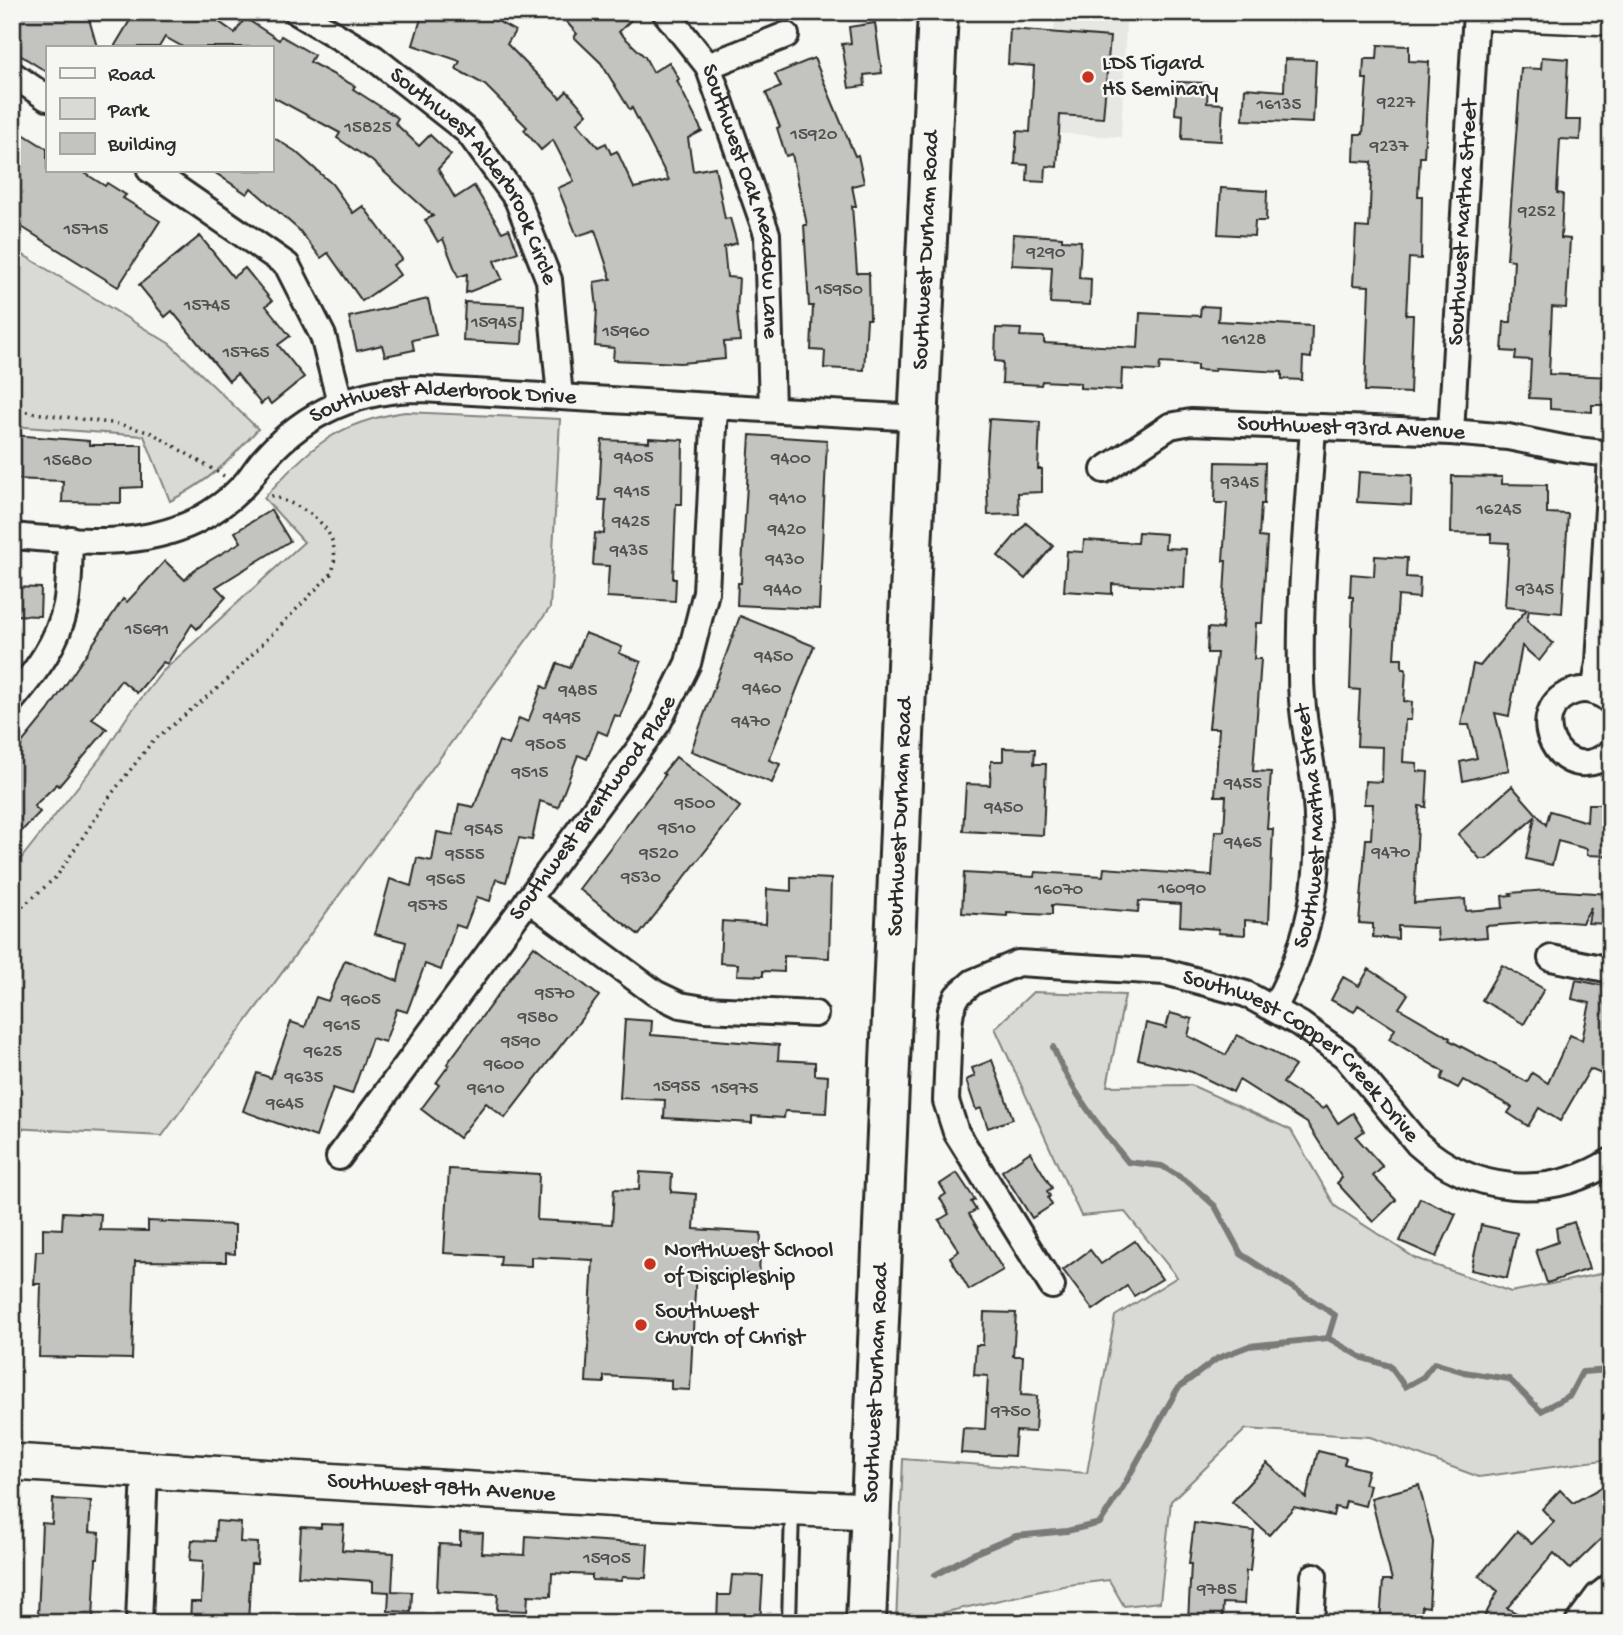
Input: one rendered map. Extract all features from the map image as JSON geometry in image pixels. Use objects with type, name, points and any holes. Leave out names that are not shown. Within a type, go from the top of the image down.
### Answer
[{"type":"main road","name":"Southwest Durham Road","points":[[866,1623],[938,12]]},
{"type":"street","name":"Southwest Alderbrook Circle","points":[[297,12],[374,58],[468,132],[517,199],[549,281],[560,397]]},
{"type":"street","name":"Southwest Oak Meadow Lane","points":[[665,12],[708,66],[767,234],[772,408]]},
{"type":"street","name":"Southwest Martha Street","points":[[1451,432],[1476,12]]},
{"type":"street","points":[[1492,12],[1611,17]]},
{"type":"street","points":[[708,66],[786,34]]},
{"type":"street","points":[[12,74],[46,97]]},
{"type":"street","points":[[153,172],[287,265],[323,336],[340,402]]},
{"type":"street","name":"Southwest Alderbrook Drive","points":[[12,536],[126,541],[178,529],[222,505],[243,486],[286,436],[317,413],[340,402],[401,389],[918,418]]},
{"type":"street","name":"Southwest Brentwood Place","points":[[339,1157],[658,723],[688,663],[706,592],[715,406]]},
{"type":"street","name":"Southwest 93rd Avenue","points":[[1104,470],[1157,434],[1181,423],[1451,432],[1508,437],[1611,455]]},
{"type":"street","name":"Southwest Martha Street","points":[[1274,1007],[1292,976],[1306,936],[1315,898],[1317,818],[1301,681],[1313,427]]},
{"type":"street","points":[[1611,455],[1600,663],[1603,697],[1580,690],[1566,695],[1556,704],[1549,717],[1548,731],[1557,750],[1574,762],[1589,763],[1602,759],[1611,752]]},
{"type":"street","points":[[12,700],[44,661],[57,635],[66,604],[70,539]]},
{"type":"street","points":[[528,899],[656,993],[680,1005],[704,1009],[815,1014]]},
{"type":"street","points":[[1551,958],[1611,970]]},
{"type":"street","name":"Southwest Copper Creek Drive","points":[[1052,1286],[956,1132],[948,1112],[946,1090],[950,1015],[957,996],[973,982],[1018,963],[1165,972],[1246,994],[1274,1007],[1345,1056],[1418,1144],[1432,1156],[1481,1182],[1501,1186],[1541,1185],[1584,1176],[1611,1161]]},
{"type":"street","name":"Southwest 98th Avenue","points":[[12,1462],[870,1511]]},
{"type":"street","points":[[139,1623],[145,1470]]},
{"type":"street","points":[[1311,1623],[1314,1576]]},
{"type":"street","points":[[1578,1623],[1598,1596],[1611,1586]]},
{"type":"lane","points":[[789,1623],[792,1508]]},
{"type":"path","points":[[12,410],[118,424],[152,433],[243,486],[278,498],[306,512],[328,529],[335,544],[336,559],[332,573],[226,681],[152,742],[110,796],[57,876],[12,916]]},
{"type":"shaded area","name":"LDS Tigard HS Seminary","points":[[1055,17],[1126,21],[1121,137],[1049,133]]},
{"type":"green space","points":[[12,248],[170,344],[258,429],[218,470],[170,501],[144,436],[12,426]]},
{"type":"green space","points":[[405,412],[560,419],[550,608],[162,1136],[12,1128],[12,870],[101,757],[129,714],[162,672],[304,542],[264,498],[310,451],[342,430]]},
{"type":"green space","points":[[1033,992],[1125,995],[1107,1086],[1191,1085],[1291,1130],[1335,1206],[1415,1258],[1511,1292],[1595,1275],[1611,1269],[1611,1459],[1479,1477],[1370,1437],[1246,1429],[1171,1501],[1160,1602],[1124,1606],[1109,1580],[1068,1585],[896,1623],[903,1459],[1087,1473],[1115,1316],[1177,1277],[1125,1212],[1081,1216],[995,1028]]},
{"type":"building","points":[[12,12],[87,12],[97,46],[46,46],[46,71],[12,50]]},
{"type":"building","points":[[135,12],[205,12],[235,33],[245,18],[279,40],[281,36],[314,55],[310,62],[355,86],[353,89],[398,118],[395,123],[419,146],[430,135],[451,155],[438,169],[455,198],[474,186],[502,232],[509,229],[518,252],[494,261],[502,279],[466,293],[467,274],[458,277],[443,239],[438,242],[425,220],[433,216],[372,161],[337,138],[340,133],[273,97],[273,46],[181,46],[165,37],[160,46],[115,46]]},
{"type":"building","points":[[423,12],[481,12],[515,31],[507,44],[560,98],[567,91],[587,114],[577,123],[598,147],[606,143],[611,154],[617,151],[634,188],[669,180],[632,108],[630,110],[601,63],[574,37],[577,34],[558,12],[639,12],[619,32],[645,57],[653,72],[669,62],[679,79],[677,81],[702,131],[688,138],[693,171],[715,167],[725,219],[730,218],[737,243],[724,247],[727,277],[739,278],[737,311],[740,341],[724,342],[725,359],[680,363],[613,360],[614,348],[595,346],[597,308],[594,282],[611,279],[595,230],[577,236],[558,188],[574,181],[553,140],[541,150],[524,130],[527,127],[485,85],[456,69],[460,61],[413,45]]},
{"type":"building","points":[[875,23],[882,73],[864,75],[865,86],[849,88],[842,44],[851,43],[849,27]]},
{"type":"building","points":[[1010,29],[1110,37],[1103,118],[1060,115],[1057,167],[1046,166],[1045,182],[1027,181],[1028,165],[1015,164],[1017,131],[1030,132],[1034,66],[1008,64]]},
{"type":"building","points":[[1378,45],[1409,46],[1409,61],[1429,62],[1424,157],[1420,157],[1418,196],[1422,196],[1421,259],[1409,258],[1406,315],[1413,315],[1410,393],[1365,391],[1369,286],[1353,285],[1356,227],[1369,228],[1372,162],[1354,161],[1355,134],[1363,134],[1367,79],[1363,79],[1364,59],[1377,59]]},
{"type":"building","points":[[1542,57],[1568,59],[1565,120],[1581,120],[1580,140],[1560,139],[1557,193],[1563,194],[1561,238],[1570,239],[1566,308],[1552,307],[1549,374],[1611,377],[1611,405],[1592,405],[1592,412],[1550,409],[1550,399],[1529,398],[1531,360],[1515,359],[1516,352],[1502,351],[1504,322],[1511,322],[1514,260],[1507,259],[1521,68],[1541,69]]},
{"type":"building","points":[[814,58],[855,156],[858,155],[864,183],[852,186],[856,206],[852,206],[857,273],[869,273],[870,319],[867,319],[864,370],[824,368],[825,351],[811,350],[813,306],[809,306],[804,225],[807,225],[792,154],[786,156],[777,128],[780,127],[766,93],[781,87],[775,74]]},
{"type":"building","points":[[1285,59],[1316,60],[1313,123],[1243,120],[1245,88],[1284,91]]},
{"type":"building","points":[[1177,82],[1208,83],[1207,103],[1223,104],[1221,141],[1182,139],[1183,115],[1175,114]]},
{"type":"building","points":[[12,127],[46,148],[46,172],[83,172],[126,195],[123,198],[160,221],[118,287],[12,221]]},
{"type":"building","points":[[273,137],[295,151],[332,184],[353,213],[363,206],[402,259],[393,265],[400,275],[362,301],[328,253],[321,258],[299,230],[251,188],[247,194],[214,172],[273,172]]},
{"type":"building","points":[[1221,188],[1267,191],[1266,221],[1255,221],[1254,236],[1218,234]]},
{"type":"building","points":[[1013,234],[1081,241],[1079,278],[1091,279],[1090,305],[1050,303],[1052,267],[1012,265]]},
{"type":"building","points":[[200,236],[233,277],[245,268],[272,301],[266,306],[290,336],[278,345],[304,377],[271,404],[267,399],[261,404],[237,374],[229,381],[172,311],[165,317],[139,285]]},
{"type":"building","points":[[428,299],[436,335],[412,340],[414,350],[385,356],[382,345],[357,351],[349,317]]},
{"type":"building","points":[[465,302],[524,305],[522,344],[463,341]]},
{"type":"building","points":[[1201,306],[1219,307],[1218,321],[1312,326],[1311,358],[1303,357],[1302,380],[1282,379],[1282,372],[1215,368],[1215,371],[1197,370],[1197,365],[1160,363],[1159,371],[1122,369],[1121,390],[1080,388],[1080,383],[1002,383],[1003,362],[995,361],[996,328],[1021,329],[1020,336],[1044,337],[1044,343],[1138,348],[1140,313],[1200,316]]},
{"type":"building","points":[[989,419],[1040,422],[1038,469],[1042,469],[1042,492],[1018,493],[1019,514],[988,515],[986,463]]},
{"type":"building","points":[[12,435],[89,441],[89,445],[142,445],[142,487],[121,488],[121,503],[62,502],[63,481],[12,479]]},
{"type":"building","points":[[750,435],[827,440],[819,609],[737,605],[738,583],[741,583]]},
{"type":"building","points":[[649,438],[683,440],[682,504],[676,504],[673,579],[676,579],[675,601],[607,597],[609,566],[593,565],[595,533],[604,534],[606,500],[599,500],[602,440],[649,442]]},
{"type":"building","points":[[1216,462],[1265,463],[1264,504],[1261,504],[1259,537],[1267,538],[1262,623],[1256,623],[1254,659],[1261,659],[1253,771],[1271,772],[1267,829],[1273,829],[1269,922],[1245,920],[1245,935],[1218,933],[1219,929],[1180,926],[1181,904],[1139,901],[1138,912],[1052,905],[1052,915],[962,913],[964,873],[1034,877],[1035,872],[1103,876],[1104,868],[1212,876],[1215,831],[1224,831],[1226,796],[1215,796],[1219,728],[1209,728],[1217,653],[1207,653],[1208,628],[1222,629],[1226,561],[1223,561],[1227,503],[1215,503]]},
{"type":"building","points":[[1359,472],[1412,475],[1411,505],[1357,502]]},
{"type":"building","points":[[1452,476],[1502,477],[1502,484],[1547,485],[1547,513],[1568,514],[1562,613],[1529,610],[1527,621],[1553,643],[1539,661],[1522,646],[1509,716],[1495,713],[1509,770],[1463,781],[1460,762],[1477,758],[1469,725],[1461,725],[1473,664],[1480,666],[1527,609],[1505,607],[1509,543],[1491,542],[1491,534],[1451,533]]},
{"type":"building","points":[[271,510],[290,541],[216,587],[226,597],[197,629],[192,624],[167,664],[163,662],[137,693],[121,680],[92,719],[107,729],[59,786],[57,784],[34,806],[40,812],[12,841],[12,755],[48,711],[123,599],[127,602],[165,561],[185,580],[194,570],[241,542],[235,532]]},
{"type":"building","points":[[1026,523],[1053,546],[1025,579],[998,556]]},
{"type":"building","points":[[1138,532],[1166,534],[1165,548],[1186,549],[1184,588],[1112,584],[1112,594],[1064,591],[1067,551],[1083,552],[1084,540],[1137,543]]},
{"type":"building","points":[[1375,556],[1407,558],[1406,577],[1420,578],[1419,598],[1398,596],[1394,658],[1402,658],[1402,669],[1406,669],[1404,701],[1412,702],[1411,720],[1405,720],[1403,762],[1417,763],[1417,771],[1428,772],[1426,807],[1419,806],[1414,903],[1465,899],[1466,911],[1503,908],[1502,896],[1512,895],[1510,893],[1547,890],[1611,894],[1611,924],[1588,923],[1591,907],[1582,923],[1555,921],[1486,926],[1487,937],[1438,941],[1437,928],[1398,926],[1398,939],[1373,937],[1373,924],[1359,923],[1366,839],[1371,839],[1373,804],[1364,804],[1365,781],[1382,782],[1383,747],[1357,746],[1360,690],[1350,689],[1353,597],[1350,597],[1351,574],[1374,576]]},
{"type":"building","points":[[12,587],[41,588],[40,616],[12,615]]},
{"type":"building","points":[[740,616],[814,646],[769,760],[780,764],[772,783],[691,751]]},
{"type":"building","points":[[585,633],[622,647],[619,653],[641,662],[620,717],[615,715],[607,735],[598,731],[587,759],[578,755],[558,807],[540,801],[532,840],[519,838],[506,882],[496,879],[490,901],[477,897],[465,928],[456,925],[441,970],[425,964],[407,1012],[397,1009],[385,1042],[372,1038],[352,1094],[333,1088],[316,1137],[243,1111],[257,1073],[271,1078],[291,1022],[305,1027],[316,997],[328,1001],[345,960],[398,981],[406,942],[375,934],[390,879],[411,886],[417,858],[432,861],[437,832],[453,835],[459,804],[474,807],[499,741],[509,745],[519,718],[528,722],[542,686],[547,689],[557,663],[570,668]]},
{"type":"building","points":[[1003,748],[1035,749],[1034,764],[1046,764],[1043,835],[963,831],[966,784],[990,785],[991,761],[1003,761]]},
{"type":"building","points":[[676,757],[740,807],[639,935],[579,889]]},
{"type":"building","points":[[1512,786],[1546,825],[1550,811],[1587,822],[1588,804],[1611,804],[1611,856],[1587,855],[1587,849],[1558,841],[1552,865],[1526,859],[1535,817],[1487,859],[1480,859],[1458,834]]},
{"type":"building","points":[[791,877],[831,879],[829,958],[784,956],[784,972],[763,971],[763,976],[737,975],[738,964],[720,963],[722,921],[766,924],[767,889],[791,891]]},
{"type":"building","points":[[534,946],[599,996],[505,1118],[486,1103],[459,1138],[421,1109],[439,1085],[436,1083],[449,1065],[447,1064]]},
{"type":"building","points":[[1502,965],[1544,989],[1524,1024],[1482,1000]]},
{"type":"building","points":[[1369,969],[1408,994],[1399,1008],[1450,1038],[1449,1040],[1527,1082],[1532,1073],[1548,1083],[1570,1035],[1582,1040],[1590,1003],[1572,999],[1576,980],[1611,987],[1611,1027],[1605,1056],[1611,1059],[1611,1078],[1590,1069],[1560,1121],[1539,1108],[1528,1126],[1508,1113],[1512,1107],[1463,1080],[1458,1088],[1441,1079],[1444,1072],[1389,1039],[1395,1029],[1358,1005],[1354,1012],[1331,1000],[1343,977],[1359,986]]},
{"type":"building","points":[[1170,1013],[1192,1019],[1188,1036],[1226,1055],[1237,1035],[1272,1051],[1295,1066],[1283,1083],[1323,1109],[1327,1106],[1338,1123],[1353,1113],[1364,1131],[1356,1137],[1383,1167],[1373,1176],[1396,1200],[1373,1222],[1337,1183],[1342,1178],[1307,1123],[1239,1080],[1233,1092],[1192,1072],[1138,1059],[1146,1023],[1166,1028]]},
{"type":"building","points":[[625,1019],[652,1021],[651,1035],[779,1045],[778,1060],[815,1062],[815,1075],[828,1076],[826,1113],[785,1111],[784,1118],[752,1116],[752,1123],[664,1118],[665,1100],[620,1098]]},
{"type":"building","points":[[992,1060],[1013,1119],[988,1128],[981,1108],[976,1110],[966,1080],[975,1076],[972,1068]]},
{"type":"building","points":[[1030,1152],[1052,1188],[1047,1191],[1052,1205],[1032,1218],[1002,1171]]},
{"type":"building","name":"Southwest Church of Christ","points":[[449,1169],[539,1174],[537,1220],[612,1224],[614,1189],[639,1190],[640,1172],[672,1174],[671,1192],[696,1194],[694,1229],[761,1233],[759,1275],[696,1271],[690,1390],[671,1389],[671,1380],[604,1376],[604,1383],[586,1382],[593,1260],[531,1257],[531,1266],[500,1265],[501,1256],[444,1253]]},
{"type":"building","points":[[957,1173],[975,1200],[971,1202],[976,1210],[969,1214],[1003,1270],[969,1290],[950,1257],[959,1251],[939,1220],[949,1214],[940,1198],[946,1194],[940,1184]]},
{"type":"building","points":[[1420,1198],[1456,1214],[1436,1257],[1400,1241]]},
{"type":"building","points":[[63,1212],[101,1214],[100,1230],[148,1231],[148,1221],[235,1225],[235,1254],[226,1253],[226,1262],[135,1261],[132,1359],[39,1357],[41,1284],[34,1284],[36,1251],[43,1251],[43,1228],[62,1229]]},
{"type":"building","points":[[1574,1222],[1589,1269],[1547,1283],[1536,1250],[1558,1242],[1556,1228]]},
{"type":"building","points":[[1481,1225],[1517,1233],[1507,1278],[1471,1270]]},
{"type":"building","points":[[1135,1241],[1162,1279],[1134,1296],[1127,1286],[1093,1310],[1063,1270],[1090,1250],[1101,1264]]},
{"type":"building","points":[[984,1312],[1016,1313],[1013,1356],[1023,1356],[1021,1395],[1037,1396],[1035,1432],[1016,1431],[1014,1456],[961,1453],[963,1428],[985,1429],[988,1376],[974,1375],[976,1345],[983,1345]]},
{"type":"building","points":[[1318,1451],[1346,1458],[1344,1464],[1368,1470],[1364,1484],[1370,1485],[1365,1506],[1346,1501],[1344,1509],[1335,1507],[1333,1516],[1294,1507],[1269,1535],[1232,1502],[1267,1463],[1306,1498]]},
{"type":"building","points":[[1611,1482],[1611,1529],[1570,1569],[1554,1553],[1507,1608],[1535,1623],[1481,1623],[1498,1591],[1479,1576],[1517,1531],[1532,1544],[1554,1522],[1542,1509],[1560,1490],[1573,1503]]},
{"type":"building","points":[[1419,1485],[1433,1542],[1429,1607],[1422,1606],[1421,1623],[1380,1623],[1383,1580],[1392,1580],[1371,1498]]},
{"type":"building","points":[[53,1499],[91,1501],[89,1532],[100,1533],[93,1619],[38,1616],[42,1523],[52,1524]]},
{"type":"building","points":[[216,1521],[241,1523],[240,1542],[258,1543],[257,1564],[251,1564],[248,1623],[190,1623],[191,1602],[201,1602],[203,1561],[190,1560],[192,1540],[215,1541]]},
{"type":"building","points":[[1194,1523],[1254,1531],[1250,1571],[1246,1571],[1244,1604],[1223,1603],[1222,1622],[1188,1621],[1189,1564]]},
{"type":"building","points":[[321,1524],[344,1525],[342,1550],[394,1553],[392,1591],[412,1592],[411,1612],[388,1611],[389,1592],[373,1591],[373,1581],[298,1576],[301,1527],[321,1528]]},
{"type":"building","points":[[460,1532],[483,1533],[482,1553],[525,1555],[526,1536],[648,1544],[646,1578],[592,1580],[592,1575],[552,1573],[551,1596],[528,1595],[527,1611],[497,1610],[498,1594],[437,1591],[439,1544],[460,1545]]},
{"type":"building","points":[[732,1575],[763,1576],[760,1623],[717,1623],[718,1595],[730,1595]]},
{"type":"waterway","points":[[1053,1047],[1086,1107],[1128,1162],[1162,1166],[1188,1182],[1215,1206],[1241,1254],[1335,1315],[1328,1338],[1363,1358],[1390,1366],[1405,1387],[1423,1377],[1434,1363],[1464,1372],[1509,1379],[1541,1411],[1570,1395],[1582,1372],[1611,1370]]},
{"type":"waterway","points":[[935,1575],[973,1554],[1016,1536],[1067,1531],[1100,1523],[1178,1388],[1218,1358],[1249,1346],[1328,1338]]},
{"type":"place","name":"LDS Tigard HS Seminary","points":[[1088,77]]},
{"type":"place","name":"Northwest School of Discipleship","points":[[650,1264]]},
{"type":"place","name":"Southwest Church of Christ","points":[[641,1325]]}]
